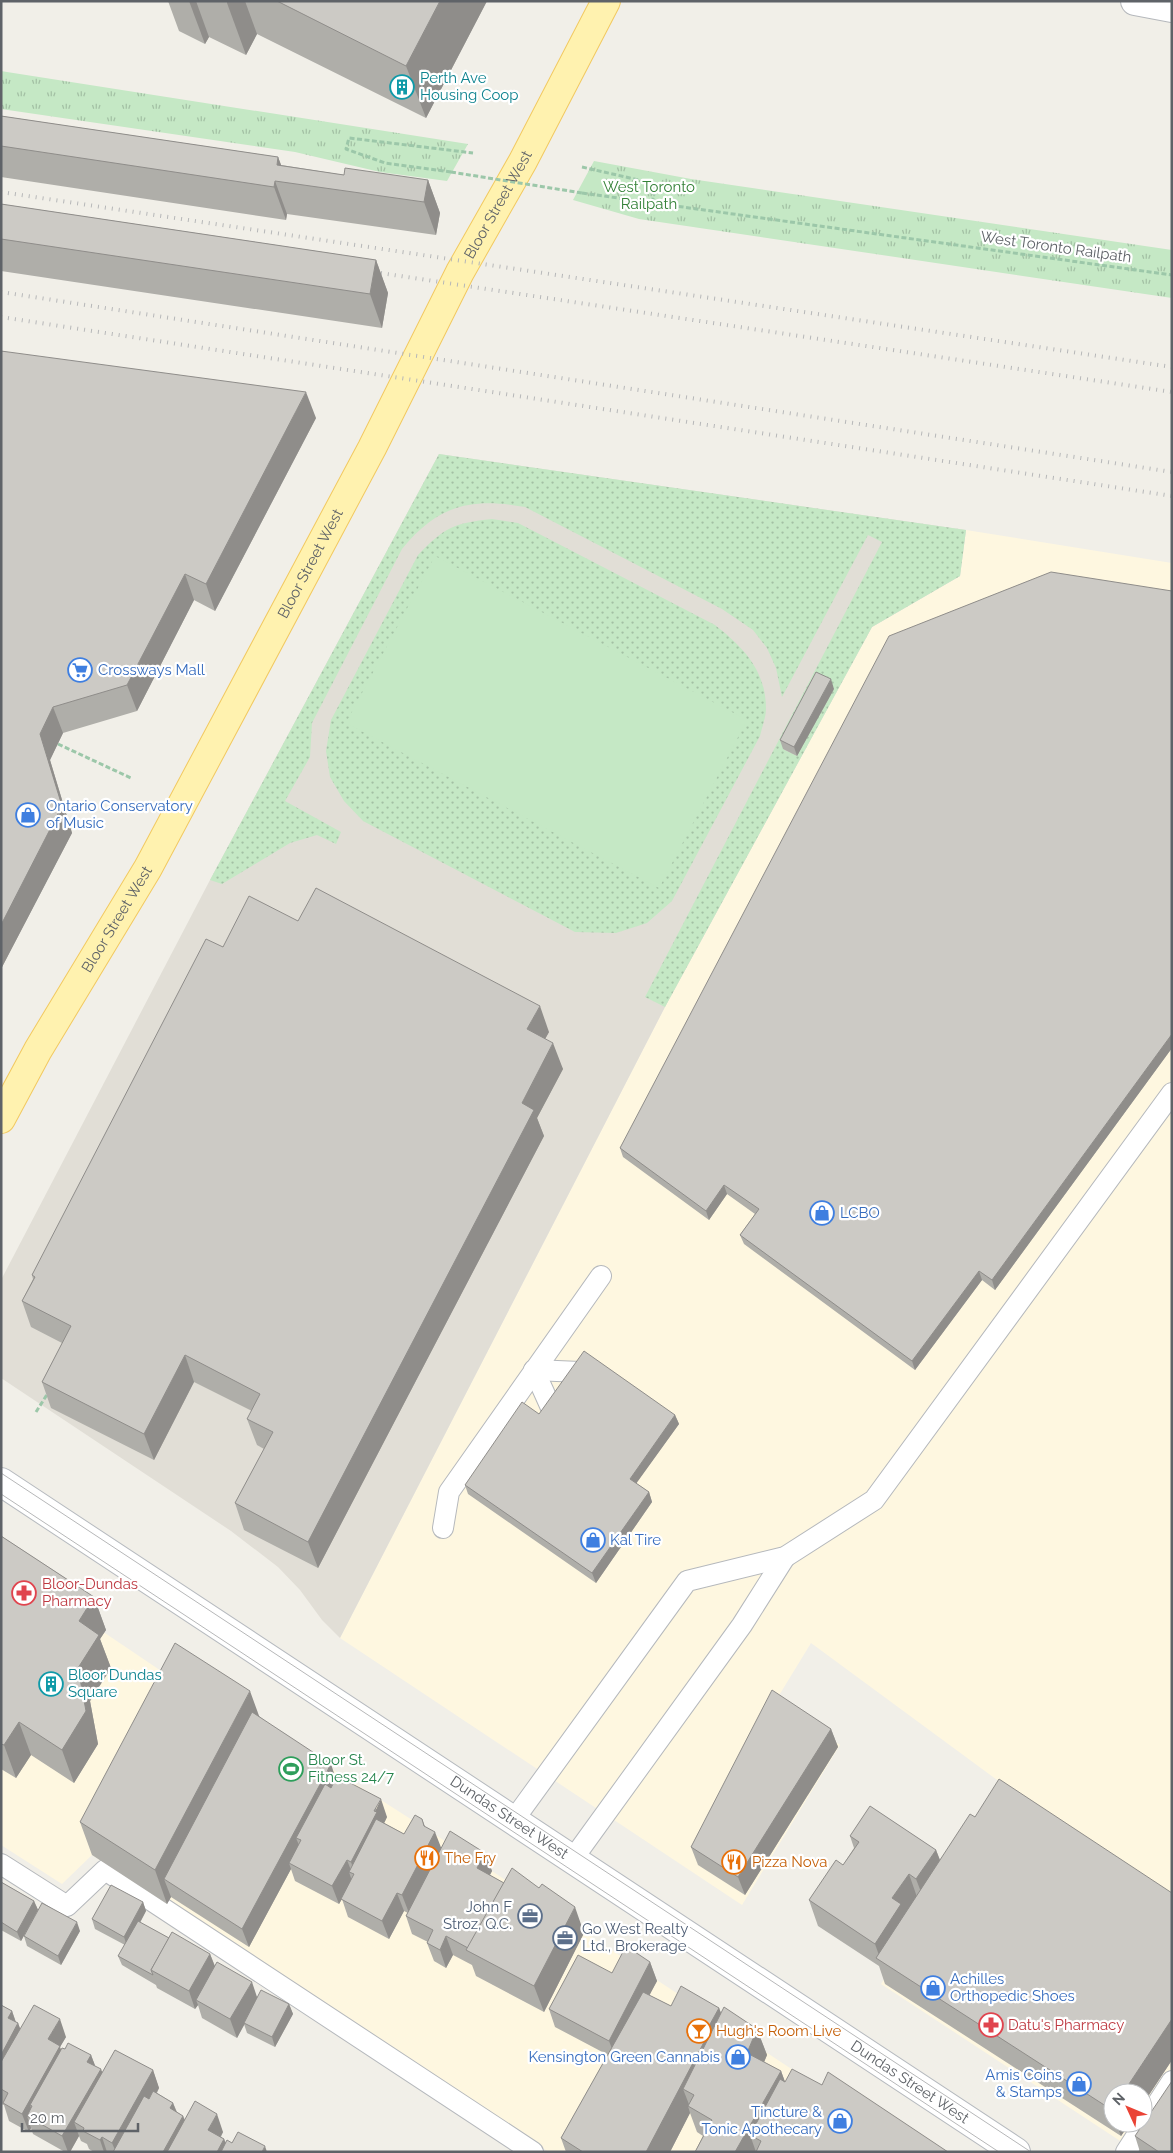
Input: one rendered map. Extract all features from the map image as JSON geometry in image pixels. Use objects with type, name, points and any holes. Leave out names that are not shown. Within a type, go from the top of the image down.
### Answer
[{"type":"main road","name":"Bloor Street West","points":[[1,1118],[38,1050],[148,868],[372,448],[460,272],[523,161],[606,1]]},
{"type":"main road","points":[[1136,1],[1172,8]]},
{"type":"main road","name":"Dundas Street West","points":[[1,1482],[1016,2152]]},
{"type":"lane","points":[[513,1821],[687,1581],[785,1557],[874,1500],[1172,1093]]},
{"type":"lane","points":[[443,1528],[450,1492],[601,1276]]},
{"type":"lane","points":[[534,1370],[580,1372]]},
{"type":"lane","points":[[534,1370],[565,1392]]},
{"type":"lane","points":[[534,1370],[552,1410]]},
{"type":"lane","points":[[572,1860],[742,1625],[785,1557]]},
{"type":"lane","points":[[1,1864],[67,1906],[105,1870],[533,2152]]},
{"type":"lane","points":[[1126,2152],[1172,2081]]},
{"type":"path","name":"West Toronto Railpath","points":[[473,153],[349,138],[346,149],[385,163],[582,193],[1172,274]]},
{"type":"path","points":[[582,167],[656,184],[652,203]]},
{"type":"path","points":[[58,744],[131,778]]},
{"type":"path","points":[[36,1412],[50,1388]]},
{"type":"shaded area","points":[[439,454],[966,530],[960,576],[872,627],[665,1007],[340,1638],[322,1620],[300,1590],[278,1567],[231,1531],[1,1378],[1,1280],[210,880]]},
{"type":"shaded area","points":[[966,530],[1172,563],[1172,2152],[1137,2152],[1108,2133],[1153,2133],[1153,2083],[1103,2083],[1103,2130],[881,1984],[1008,1788],[811,1643],[775,1702],[840,1745],[742,1905],[340,1638],[665,1007],[872,627],[960,576]]},
{"type":"shaded area","points":[[1,1563],[182,1685],[262,1724],[492,1871],[917,2152],[549,2152],[92,1855],[62,1884],[1,1845]]},
{"type":"green space","points":[[1,71],[468,144],[447,181],[380,172],[295,152],[1,109]]},
{"type":"green space","name":"West Toronto Railpath","points":[[594,161],[691,179],[1172,250],[1172,298],[639,219],[573,200]]},
{"type":"green space","points":[[439,454],[966,530],[960,576],[872,627],[665,1007],[645,997],[882,542],[868,535],[782,697],[776,668],[767,648],[753,630],[722,609],[525,507],[506,504],[472,504],[442,514],[415,534],[402,549],[312,723],[310,757],[285,801],[341,832],[336,844],[317,835],[290,843],[222,884],[210,880]],"holes":[[[820,681],[797,756],[783,749]]]},
{"type":"green space","points":[[492,519],[518,523],[715,625],[743,651],[757,671],[762,683],[766,709],[760,736],[672,901],[647,923],[616,933],[575,932],[363,821],[344,801],[330,777],[326,751],[331,720],[418,555],[443,532],[451,528],[468,522]]},
{"type":"green space","points":[[435,556],[747,720],[659,888],[346,723]]},
{"type":"building","points":[[277,1],[440,1],[406,66]]},
{"type":"building","points":[[1,116],[278,157],[277,165],[344,175],[345,168],[428,180],[424,202],[275,181],[274,187],[1,146]]},
{"type":"building","points":[[1,204],[376,260],[370,294],[1,239]]},
{"type":"building","name":"Crossways Mall","points":[[1,351],[306,392],[206,584],[185,574],[127,685],[53,707],[40,734],[62,806],[1,925]]},
{"type":"building","points":[[1051,572],[1172,591],[1172,1034],[992,1280],[979,1271],[912,1361],[740,1235],[759,1209],[724,1185],[706,1211],[620,1148],[889,636]]},
{"type":"building","points":[[816,672],[831,679],[794,747],[780,740]]},
{"type":"building","points":[[316,888],[540,1006],[527,1029],[553,1043],[522,1103],[534,1110],[308,1542],[235,1503],[273,1432],[247,1419],[260,1394],[185,1355],[144,1434],[42,1382],[71,1326],[22,1301],[35,1277],[32,1275],[206,939],[223,947],[249,896],[298,921]]},
{"type":"building","points":[[584,1351],[675,1415],[630,1479],[649,1492],[592,1573],[465,1485],[522,1402],[539,1414]]},
{"type":"building","name":"Bloor Dundas Square","points":[[1,1536],[94,1597],[79,1621],[99,1635],[78,1668],[86,1711],[62,1750],[19,1722],[4,1745],[1,1744]]},
{"type":"building","points":[[175,1643],[250,1691],[155,1870],[80,1822]]},
{"type":"building","points":[[772,1690],[831,1729],[738,1877],[691,1847]]},
{"type":"building","points":[[252,1712],[331,1764],[242,1929],[164,1879]]},
{"type":"building","points":[[337,1776],[381,1799],[374,1811],[377,1812],[351,1862],[347,1860],[332,1886],[289,1863],[301,1840],[296,1838],[325,1784],[331,1788]]},
{"type":"building","points":[[999,1779],[1172,1893],[1172,2019],[1130,2083],[1103,2083],[1103,2104],[876,1958],[970,1814],[975,1817]]},
{"type":"building","points":[[870,1806],[936,1850],[916,1879],[909,1874],[892,1898],[901,1904],[875,1944],[809,1900],[836,1860],[843,1865],[859,1842],[850,1836]]},
{"type":"building","points":[[415,1815],[422,1819],[424,1826],[435,1832],[402,1895],[397,1893],[382,1921],[341,1899],[354,1874],[349,1872],[376,1819],[404,1834]]},
{"type":"building","points":[[450,1831],[485,1853],[477,1868],[504,1883],[468,1948],[446,1936],[440,1950],[427,1943],[433,1930],[406,1916]]},
{"type":"building","points":[[512,1868],[539,1888],[542,1884],[575,1907],[534,1986],[466,1950]]},
{"type":"building","points":[[1,1882],[34,1901],[17,1932],[1,1922]]},
{"type":"building","points":[[111,1885],[143,1902],[124,1937],[92,1919]]},
{"type":"building","points":[[42,1903],[77,1922],[58,1956],[24,1936]]},
{"type":"building","points":[[138,1921],[169,1938],[151,1970],[153,1975],[118,1956]]},
{"type":"building","points":[[172,1932],[210,1954],[189,1991],[151,1970]]},
{"type":"building","points":[[626,1946],[650,1962],[609,2041],[549,2009],[578,1955],[612,1973]]},
{"type":"building","points":[[217,1962],[252,1982],[230,2019],[196,2000]]},
{"type":"building","points":[[681,1986],[719,2008],[709,2026],[712,2027],[646,2152],[583,2152],[561,2138],[643,1992],[671,2006]]},
{"type":"building","points":[[261,1990],[289,2004],[272,2037],[244,2023]]},
{"type":"building","points":[[1,2005],[12,2011],[8,2018],[18,2023],[1,2055]]},
{"type":"building","points":[[34,2005],[60,2019],[48,2039],[60,2046],[22,2114],[3,2103],[8,2093],[1,2089],[1,2062]]},
{"type":"building","points":[[724,2007],[757,2029],[747,2053],[781,2071],[735,2152],[695,2152],[712,2120],[688,2106],[694,2095],[683,2089]]},
{"type":"building","points":[[68,2043],[91,2055],[87,2062],[101,2069],[62,2136],[27,2116],[32,2106],[30,2105],[62,2048],[65,2049]]},
{"type":"building","points":[[115,2050],[153,2070],[112,2143],[102,2137],[100,2140],[83,2131],[84,2128],[74,2122]]},
{"type":"building","points":[[792,2069],[822,2085],[828,2072],[948,2152],[756,2152],[761,2141],[750,2135],[780,2079],[785,2082]]},
{"type":"building","points":[[1172,2081],[1172,2152],[1159,2152],[1135,2136],[1137,2133],[1153,2133],[1153,2109]]},
{"type":"building","points":[[153,2091],[173,2103],[170,2108],[183,2116],[163,2152],[113,2152],[144,2096],[149,2099]]},
{"type":"building","points":[[195,2101],[217,2114],[208,2130],[224,2139],[217,2152],[167,2152]]},
{"type":"building","points":[[238,2132],[265,2146],[262,2152],[221,2152],[227,2140],[232,2143]]},
{"type":"tram line","points":[[1,1473],[1031,2152]]},
{"type":"tram line","points":[[1,1494],[999,2152]]},
{"type":"railway","points":[[1,192],[1172,367]]},
{"type":"railway","points":[[367,271],[1172,392]]},
{"type":"railway","points":[[1,292],[1172,472]]},
{"type":"railway","points":[[1,317],[1172,496]]},
{"type":"place","name":"Perth Ave Housing Coop","points":[[402,87]]},
{"type":"place","name":"Crossways Mall","points":[[80,670]]},
{"type":"place","name":"Ontario Conservatory of Music","points":[[28,815]]},
{"type":"place","name":"LCBO","points":[[822,1213]]},
{"type":"place","name":"Kal Tire","points":[[593,1540]]},
{"type":"place","name":"Bloor-Dundas Pharmacy","points":[[24,1593]]},
{"type":"place","name":"Bloor Dundas Square","points":[[51,1684]]},
{"type":"place","name":"Bloor St. Fitness 24/7","points":[[291,1769]]},
{"type":"place","name":"The Fry","points":[[427,1858]]},
{"type":"place","name":"Pizza Nova","points":[[734,1862]]},
{"type":"place","name":"John F Stroz, Q.C.","points":[[530,1916]]},
{"type":"place","name":"Go West Realty Ltd., Brokerage","points":[[565,1938]]},
{"type":"place","name":"Achilles Orthopedic Shoes","points":[[933,1988]]},
{"type":"place","name":"Datu's Pharmacy","points":[[991,2025]]},
{"type":"place","name":"Hugh's Room Live","points":[[699,2031]]},
{"type":"place","name":"Kensington Green Cannabis","points":[[738,2057]]},
{"type":"place","name":"Amis Coins & Stamps","points":[[1079,2084]]},
{"type":"place","name":"Tincture & Tonic Apothecary","points":[[840,2121]]}]
